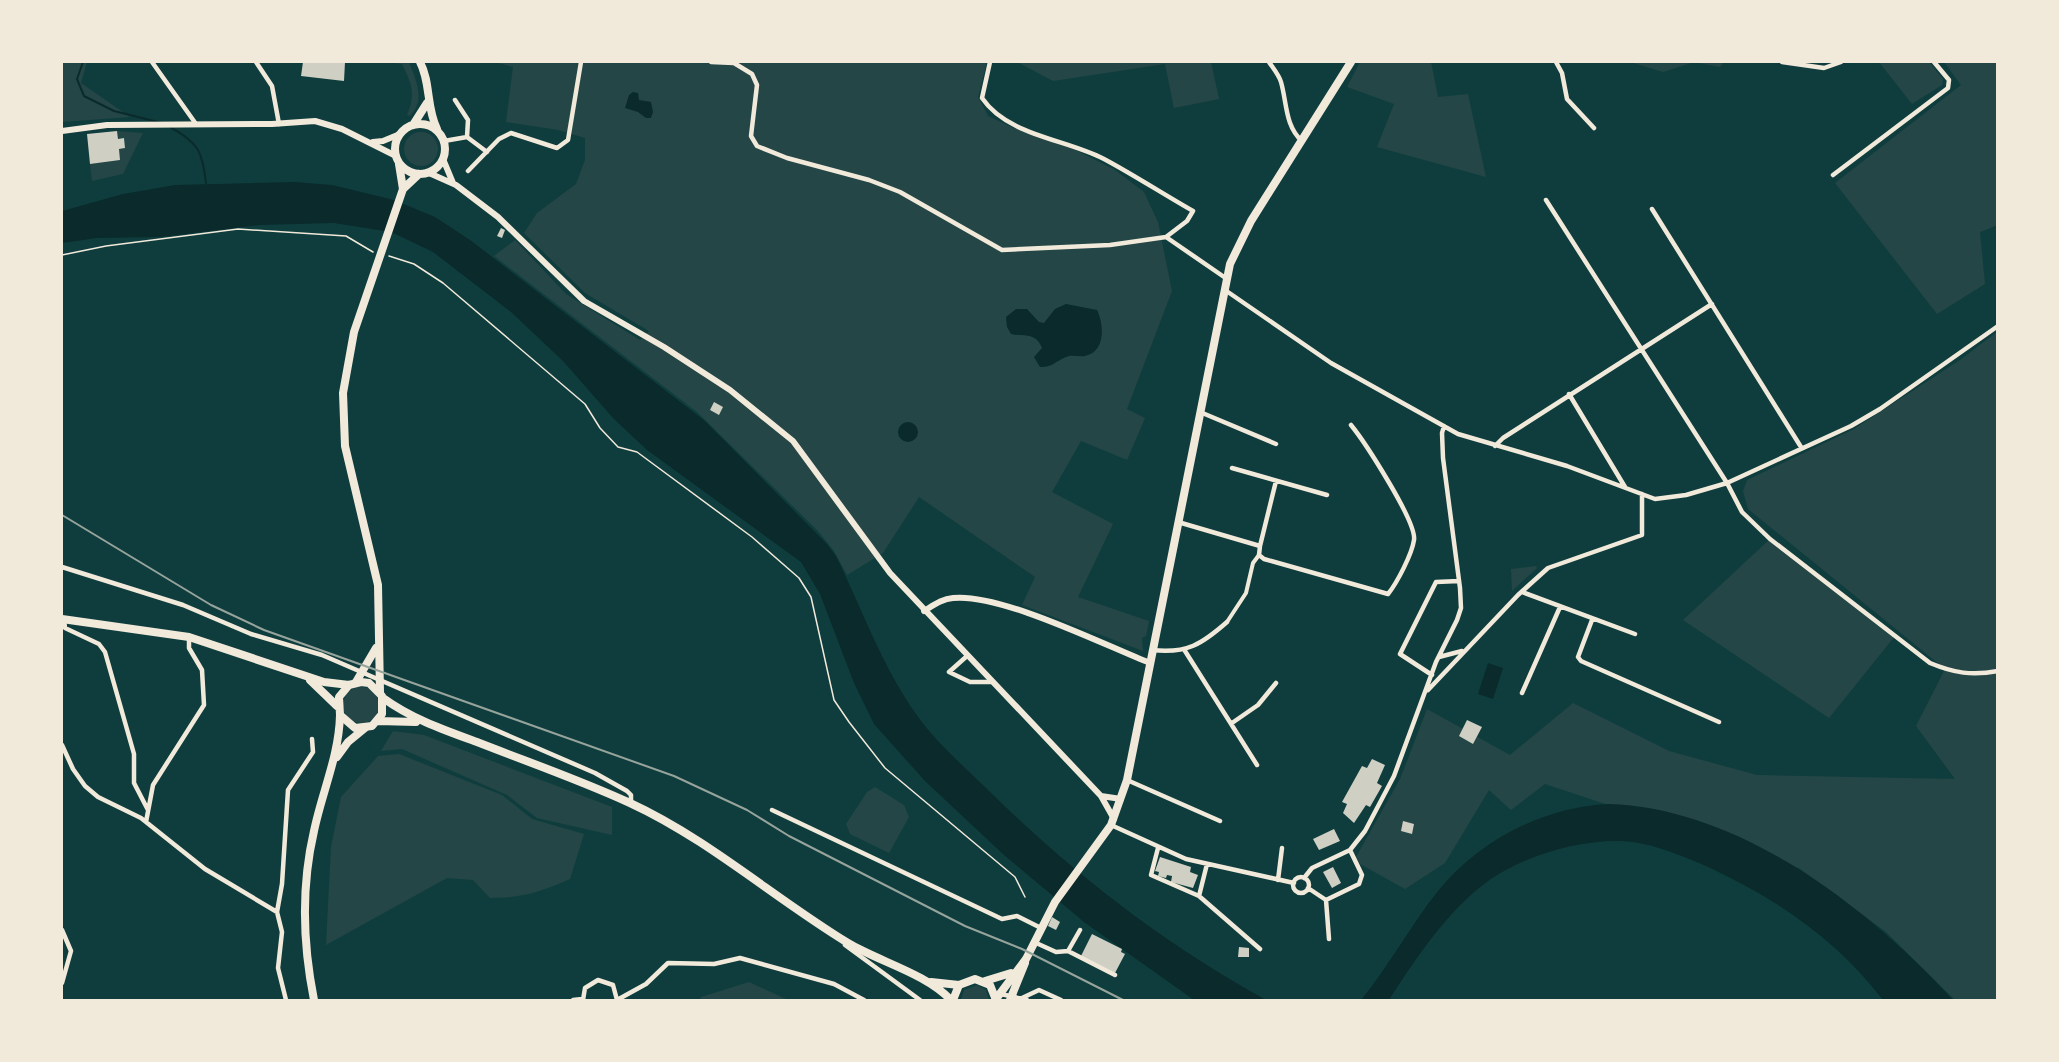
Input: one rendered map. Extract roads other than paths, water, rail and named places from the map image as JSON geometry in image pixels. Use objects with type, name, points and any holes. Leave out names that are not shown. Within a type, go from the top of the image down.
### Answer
[{"type":"main road","points":[[403,189],[416,176],[429,173],[443,159],[444,141],[437,131],[428,102],[426,77],[420,62]]},
{"type":"main road","points":[[1002,997],[1026,959],[1055,902],[1113,822],[1127,780],[1233,254],[1251,221],[1351,62]]},
{"type":"main road","points":[[378,721],[384,710],[376,652],[380,610],[376,570],[349,466],[343,428],[346,366],[366,296],[403,189],[402,173],[395,147],[400,134],[412,125],[428,102]]},
{"type":"main road","points":[[412,125],[423,124],[437,131]]},
{"type":"main road","points":[[398,159],[408,171],[416,176]]},
{"type":"main road","points":[[63,619],[189,637],[324,682],[369,683],[382,695],[430,724],[631,803],[680,829],[827,929],[936,988],[952,1000],[959,985]]},
{"type":"main road","points":[[314,1000],[306,943],[306,884],[313,834],[334,760],[340,715],[338,706],[340,694],[355,681],[376,652]]},
{"type":"main road","points":[[301,674],[324,691],[338,706]]},
{"type":"main road","points":[[340,715],[350,726],[365,728]]},
{"type":"main road","points":[[334,760],[348,742],[378,721],[400,720],[430,724]]},
{"type":"main road","points":[[1002,997],[1015,971],[1026,959]]},
{"type":"main road","points":[[903,972],[937,983],[959,985],[971,979],[985,981],[1015,971]]},
{"type":"main road","points":[[985,981],[1002,997]]},
{"type":"street","points":[[152,62],[192,124]]},
{"type":"street","points":[[256,62],[272,86],[279,124]]},
{"type":"street","points":[[468,171],[499,140],[511,133],[557,148],[563,146],[568,140],[581,62]]},
{"type":"street","points":[[711,62],[734,63],[752,74],[757,85],[751,136],[757,146],[787,159],[868,180],[900,192],[1002,250],[1110,245],[1166,237],[1187,221],[1193,211],[1103,159],[1011,123],[989,109],[982,98],[990,62]]},
{"type":"street","points":[[1269,62],[1281,81],[1284,102],[1294,134],[1302,141]]},
{"type":"street","points":[[1556,62],[1562,73],[1567,99],[1594,128]]},
{"type":"street","points":[[1782,62],[1824,68],[1841,62]]},
{"type":"street","points":[[1833,175],[1948,88],[1949,81],[1934,62]]},
{"type":"street","points":[[455,100],[468,120],[467,137]]},
{"type":"street","points":[[62,131],[108,125],[279,124],[304,121],[323,123],[370,142],[398,159]]},
{"type":"street","points":[[370,142],[383,141],[400,134]]},
{"type":"street","points":[[444,141],[467,137],[487,152]]},
{"type":"street","points":[[443,159],[447,172],[456,185]]},
{"type":"street","points":[[429,173],[456,185],[510,228],[584,301],[664,347],[730,390],[793,441],[874,555],[924,611],[1101,796],[1113,822],[1158,848],[1208,864],[1294,882]]},
{"type":"street","points":[[1546,200],[1727,483],[1742,512],[1770,539],[1930,663],[1956,673],[1979,674],[1998,671]]},
{"type":"street","points":[[1652,209],[1801,447]]},
{"type":"street","points":[[1166,237],[1227,279]]},
{"type":"street","points":[[1224,290],[1331,363],[1458,434],[1567,465],[1655,499],[1686,495],[1727,483],[1801,447],[1851,426],[1880,409],[1998,326]]},
{"type":"street","points":[[1495,446],[1503,438],[1569,394],[1712,304]]},
{"type":"street","points":[[1569,394],[1625,487]]},
{"type":"street","points":[[1200,412],[1276,444]]},
{"type":"street","points":[[1259,555],[1264,559],[1388,594],[1395,585],[1415,538],[1391,487],[1351,425]]},
{"type":"street","points":[[1304,878],[1312,868],[1350,850],[1365,831],[1395,776],[1439,657],[1461,608],[1443,458],[1444,426]]},
{"type":"street","points":[[1232,468],[1327,495]]},
{"type":"street","points":[[1152,650],[1185,651],[1211,637],[1227,622],[1246,593],[1253,564],[1259,555],[1276,481]]},
{"type":"street","points":[[1426,692],[1548,568],[1642,535],[1642,494]]},
{"type":"street","points":[[1178,522],[1260,546]]},
{"type":"street","points":[[62,567],[183,605],[251,633],[322,655],[595,773],[627,791],[631,795],[631,803]]},
{"type":"street","points":[[1432,675],[1400,654],[1436,582],[1459,581]]},
{"type":"street","points":[[1522,592],[1592,620],[1635,634]]},
{"type":"street","points":[[924,611],[939,601],[952,598],[975,598],[1002,605],[1150,663]]},
{"type":"street","points":[[1522,693],[1560,607]]},
{"type":"street","points":[[63,619],[67,630],[99,644],[105,652],[134,754],[134,783],[142,803],[148,810]]},
{"type":"street","points":[[1592,620],[1579,651],[1578,657],[1581,661],[1719,722]]},
{"type":"street","points":[[146,822],[153,785],[204,705],[202,670],[189,648],[189,637]]},
{"type":"street","points":[[1439,657],[1465,650]]},
{"type":"street","points":[[1185,651],[1257,765]]},
{"type":"street","points":[[967,656],[949,672],[970,682],[991,682]]},
{"type":"street","points":[[1232,723],[1258,705],[1276,683]]},
{"type":"street","points":[[286,1000],[278,968],[282,932],[278,912],[288,790],[313,752],[312,739]]},
{"type":"street","points":[[62,745],[85,786],[98,797],[146,822],[205,869],[278,912]]},
{"type":"street","points":[[1127,780],[1220,821]]},
{"type":"street","points":[[1101,796],[1121,799]]},
{"type":"street","points":[[772,810],[1002,919],[1017,916],[1041,928]]},
{"type":"street","points":[[1158,848],[1151,875],[1199,896],[1260,949]]},
{"type":"street","points":[[1278,880],[1282,848]]},
{"type":"street","points":[[1326,900],[1348,891],[1359,884],[1362,879],[1362,874],[1350,850]]},
{"type":"street","points":[[1199,896],[1208,864]]},
{"type":"street","points":[[1298,878],[1304,878],[1308,882],[1308,888],[1304,893],[1298,893],[1294,888],[1294,882],[1298,878]]},
{"type":"street","points":[[1308,888],[1326,900]]},
{"type":"street","points":[[1326,900],[1329,939]]},
{"type":"street","points":[[827,929],[920,1000]]},
{"type":"street","points":[[62,930],[71,951],[62,983]]},
{"type":"street","points":[[1068,951],[1080,930]]},
{"type":"street","points":[[1034,942],[1056,952],[1068,951],[1115,975]]},
{"type":"street","points":[[573,1000],[582,1000],[588,984],[598,980],[612,985],[617,1000],[646,984],[668,963],[714,964],[740,958],[834,984],[854,998],[864,1000]]},
{"type":"street","points":[[1002,997],[1024,999],[1039,990],[1061,1000]]},
{"type":"waterway","points":[[83,62],[77,79],[84,96],[114,111],[162,123]]},
{"type":"waterway","points":[[170,127],[187,138],[197,149],[203,163],[206,183]]},
{"type":"railway","points":[[62,515],[211,605],[264,630],[674,776],[747,810],[789,836],[965,926],[1022,949],[1123,1000]]}]
